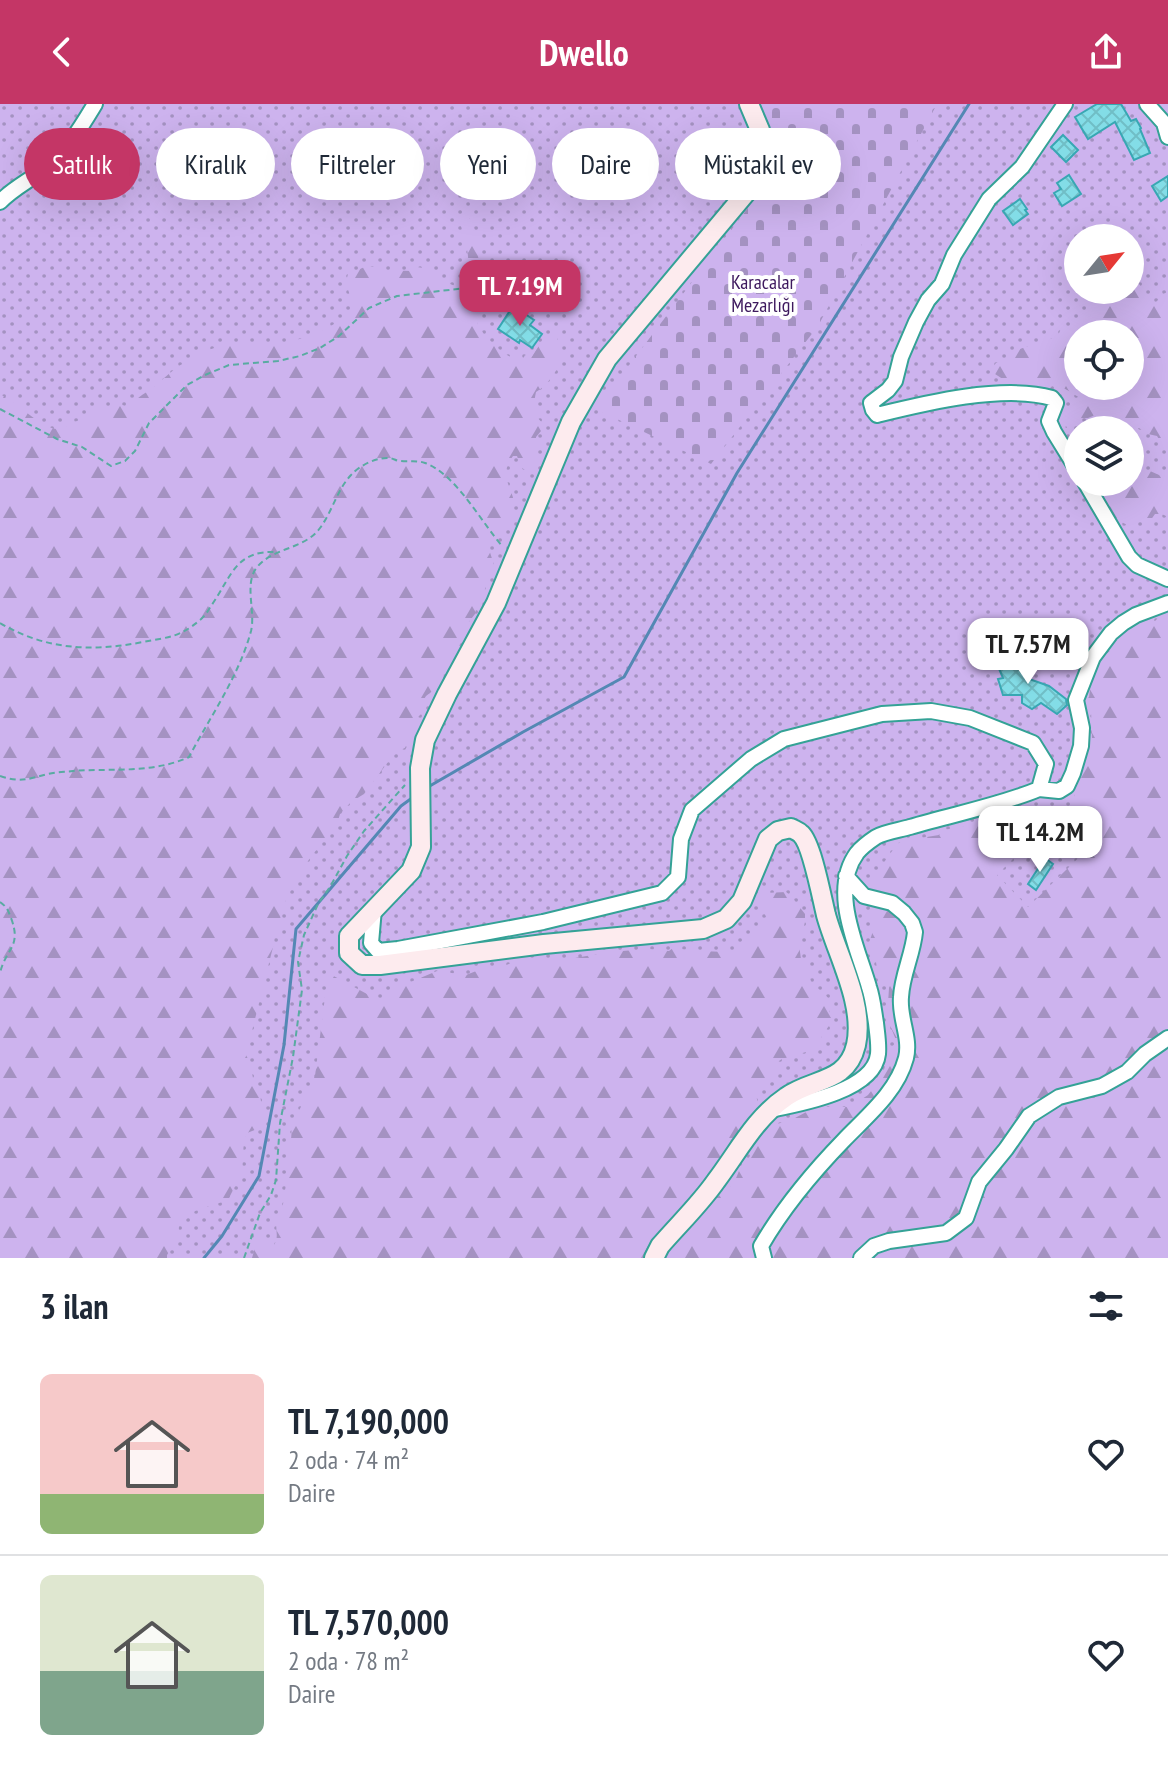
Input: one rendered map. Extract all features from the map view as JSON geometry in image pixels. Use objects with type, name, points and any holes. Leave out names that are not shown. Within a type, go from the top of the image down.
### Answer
[{"type":"street","points":[[0,202],[46,168],[73,140],[95,104]]},
{"type":"street","points":[[654,1258],[660,1246],[715,1183],[770,1110],[788,1095],[836,1076],[849,1062],[856,1047],[859,1023],[850,987],[802,835],[791,828],[778,831],[768,839],[742,901],[726,919],[703,929],[544,944],[380,965],[362,965],[349,953],[349,936],[411,871],[421,847],[420,771],[425,740],[496,603],[571,422],[607,359],[756,181],[764,155],[760,130],[749,104]]},
{"type":"street","points":[[1064,448],[1049,421],[1056,403],[1052,398],[1018,392],[919,405],[877,415],[871,403],[895,381],[916,322],[928,300],[942,284],[954,255],[989,199],[1022,167],[1065,104]]},
{"type":"street","points":[[1147,104],[1167,127]]},
{"type":"street","points":[[1093,496],[1129,557],[1137,565],[1168,579]]},
{"type":"street","points":[[770,1110],[847,1088],[862,1080],[878,1056],[871,992],[846,912],[846,876],[857,852],[876,837],[1022,797],[1039,789],[1059,791],[1067,786],[1081,746],[1082,728],[1076,700],[1093,657],[1123,623],[1168,603]]},
{"type":"street","points":[[374,909],[371,943],[378,951],[543,922],[662,893],[678,877],[681,839],[692,810],[751,759],[784,739],[882,714],[931,711],[970,718],[1033,743],[1046,764],[1039,789]]},
{"type":"street","points":[[764,1258],[761,1246],[770,1231],[804,1185],[878,1106],[900,1073],[906,1057],[901,998],[915,932],[912,923],[892,903],[864,896],[846,876]]},
{"type":"street","points":[[861,1258],[874,1246],[889,1241],[946,1233],[966,1218],[979,1182],[1029,1116],[1059,1097],[1102,1086],[1127,1072],[1168,1038]]},
{"type":"path","points":[[0,409],[57,439],[82,447],[111,466],[125,461],[135,451],[149,423],[187,385],[205,375],[229,365],[278,361],[320,348],[339,336],[369,308],[397,296],[466,288],[493,269],[511,262],[531,271]]},
{"type":"path","points":[[0,776],[29,780],[50,773],[148,768],[189,757],[244,652],[251,628],[252,578],[257,567],[278,552],[310,539],[318,531],[351,474],[365,464],[389,458],[428,464],[454,484],[501,545],[515,557]]},
{"type":"path","points":[[0,623],[28,637],[74,648],[109,648],[174,637],[203,618],[233,571],[247,556],[261,551],[278,552]]},
{"type":"path","points":[[244,1258],[276,1180],[280,1123],[302,990],[298,962],[304,935],[318,904],[364,831],[420,771]]},
{"type":"path","points":[[0,902],[7,907],[16,932],[12,949],[2,963],[0,973]]},
{"type":"green space","points":[[0,104],[1168,104],[1168,1258],[0,1258]]},
{"type":"green space","name":"Karacalar Mezarlığı","points":[[758,104],[937,104],[818,326],[711,464],[596,409],[754,200],[841,200],[841,128],[768,128]]},
{"type":"green space","points":[[464,218],[474,223],[479,244],[476,305],[478,325],[485,336],[502,352],[521,363],[525,355],[531,358],[544,338],[557,338],[562,357],[554,375],[536,392],[535,411],[546,425],[536,437],[536,461],[526,471],[517,456],[513,456],[507,469],[514,501],[513,521],[487,543],[495,568],[463,640],[450,659],[443,683],[423,701],[422,713],[414,721],[415,740],[391,758],[364,794],[340,814],[337,824],[295,881],[281,911],[246,1055],[260,1094],[265,1121],[247,1133],[244,1139],[242,1172],[228,1200],[195,1211],[179,1226],[178,1238],[167,1258],[0,1258],[0,394],[48,427],[63,428],[89,416],[98,408],[116,403],[125,406],[133,404],[198,354],[233,343],[264,345],[288,342],[325,329],[354,307],[347,286],[348,274],[367,266],[381,270],[412,271],[416,267],[424,268],[433,277],[455,286],[462,281],[468,267],[461,226]]},
{"type":"green space","points":[[1144,292],[1151,302],[1168,294],[1168,454],[1157,436],[1144,431],[1144,416],[1105,416],[1102,412],[1093,416],[1064,416],[1064,425],[1055,421],[1059,407],[1073,406],[1081,400],[1144,400],[1144,320],[1088,320],[1088,304],[1144,304]]},
{"type":"green space","points":[[1064,327],[1064,389],[1052,386],[1044,394],[1028,385],[1012,385],[995,374],[993,367],[996,363],[1012,357],[1020,349],[1058,336]]},
{"type":"green space","points":[[1150,471],[1168,479],[1168,517],[1155,514],[1150,521],[1140,519],[1128,525],[1113,515],[1098,496],[1144,496],[1144,472]]},
{"type":"green space","points":[[1168,614],[1168,1258],[252,1258],[258,1237],[264,1236],[267,1248],[276,1242],[276,1221],[281,1216],[291,1125],[315,1076],[328,973],[380,1001],[396,993],[401,986],[437,971],[466,975],[484,968],[494,970],[516,961],[549,961],[649,949],[736,950],[767,918],[759,904],[765,893],[786,892],[805,914],[799,945],[801,959],[808,965],[813,984],[829,999],[832,1021],[815,1047],[776,1063],[773,1074],[757,1089],[758,1102],[743,1117],[724,1155],[706,1182],[689,1197],[671,1222],[698,1211],[728,1189],[755,1144],[774,1125],[820,1107],[850,1107],[868,1095],[882,1077],[890,1048],[896,1040],[887,1018],[889,988],[868,946],[875,902],[871,886],[873,878],[902,841],[939,835],[944,830],[974,824],[1015,820],[1033,839],[997,875],[1028,907],[1104,833],[1073,800],[1092,739],[1091,709],[1086,700],[1100,663],[1111,650],[1114,636],[1143,621],[1155,621],[1161,615]]},
{"type":"building","points":[[1097,104],[1121,104],[1131,121],[1136,119],[1150,153],[1134,160],[1115,122],[1088,139],[1075,117]]},
{"type":"building","points":[[1063,135],[1078,150],[1066,162],[1051,147]]},
{"type":"building","points":[[1069,175],[1081,194],[1062,206],[1054,193],[1061,189],[1057,183]]},
{"type":"building","points":[[1168,176],[1168,196],[1161,201],[1152,186]]},
{"type":"building","points":[[1020,199],[1028,214],[1013,225],[1003,211]]},
{"type":"building","points":[[513,306],[534,320],[530,325],[542,334],[532,348],[498,329]]},
{"type":"building","points":[[1024,653],[1029,679],[1049,686],[1066,699],[1067,705],[1057,714],[1041,703],[1032,709],[1022,703],[1022,695],[1003,695],[998,679],[1003,678],[997,664]]},
{"type":"building","points":[[1045,858],[1053,864],[1036,890],[1028,884]]},
{"type":"waterway","points":[[428,787],[624,677],[737,473],[969,104]]},
{"type":"waterway","points":[[204,1258],[222,1236],[259,1176],[284,1045],[296,929],[401,806],[412,798]]}]
